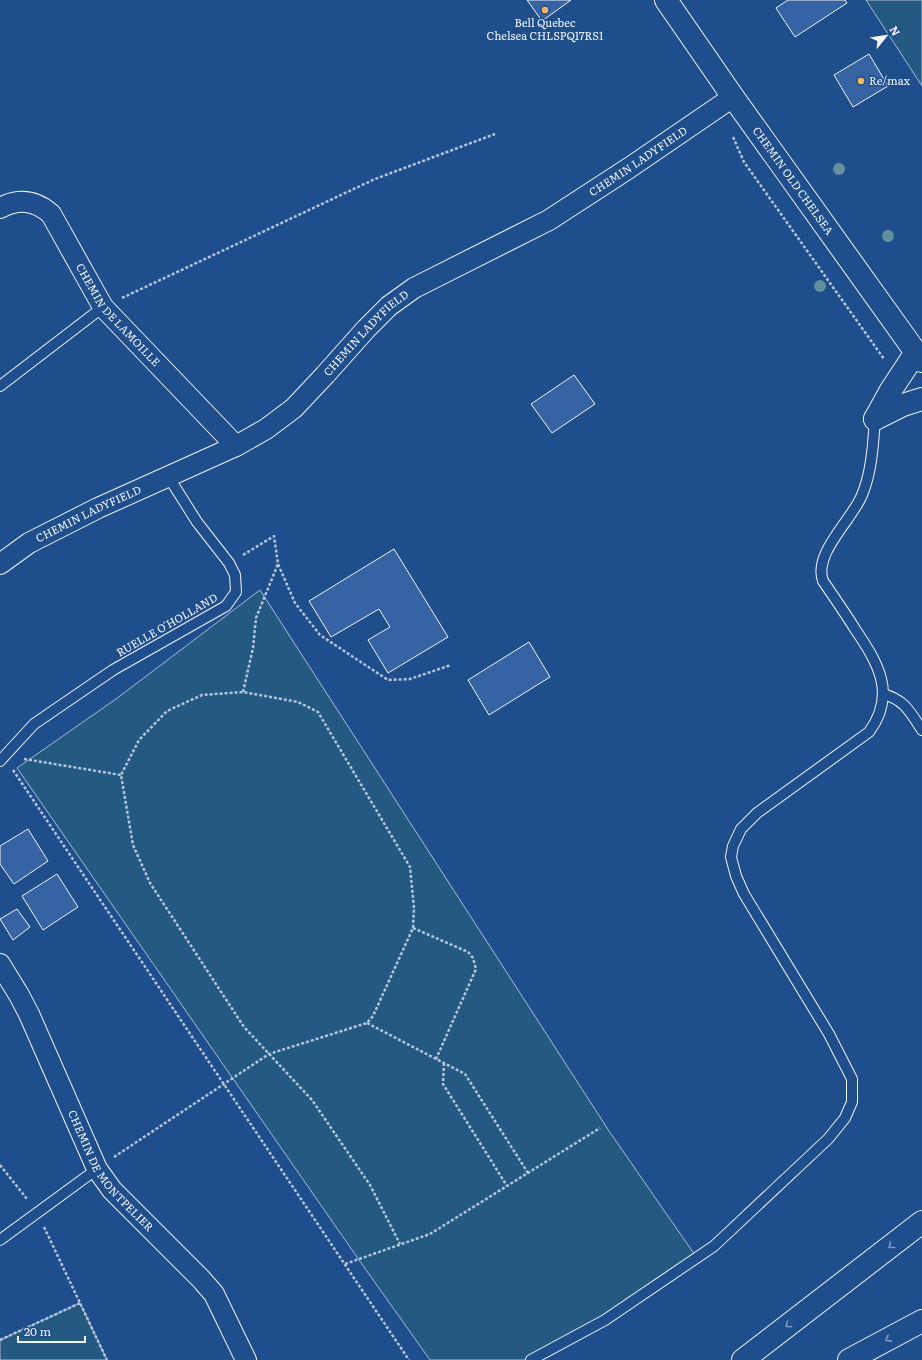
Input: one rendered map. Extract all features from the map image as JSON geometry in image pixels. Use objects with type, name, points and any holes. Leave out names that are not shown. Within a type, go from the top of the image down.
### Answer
[{"type":"main road","name":"CHEMIN OLD CHELSEA","points":[[666,0],[733,97],[919,356]]},
{"type":"main road","points":[[875,419],[891,390],[919,356]]},
{"type":"main road","points":[[875,419],[903,405],[922,399]]},
{"type":"main road","points":[[743,1360],[922,1222]]},
{"type":"main road","points":[[849,1360],[922,1321]]},
{"type":"street","name":"CHEMIN LADYFIELD","points":[[0,564],[30,543],[168,476],[236,446],[266,428],[294,408],[389,306],[414,288],[549,220],[629,168],[733,97]]},
{"type":"street","name":"CHEMIN DE LAMOILLE","points":[[0,208],[21,202],[34,203],[42,205],[51,214],[103,307],[236,446]]},
{"type":"street","name":"CHEMIN DE MONTPELIER","points":[[0,964],[29,1014],[97,1169],[112,1190],[201,1279],[214,1294],[246,1360]]},
{"type":"lane","points":[[0,386],[103,307]]},
{"type":"lane","points":[[531,1360],[605,1320],[714,1246],[828,1139],[845,1118],[852,1102],[852,1079],[829,1034],[744,894],[736,876],[732,857],[733,846],[741,829],[757,813],[869,732],[876,723],[881,710],[883,694],[882,678],[874,656],[823,581],[820,574],[823,559],[835,538],[854,511],[863,494],[871,466],[875,419]]},
{"type":"lane","name":"RUELLE O'HOLLAND","points":[[2,758],[34,724],[113,670],[226,606],[236,592],[237,584],[229,563],[197,522],[168,476]]},
{"type":"lane","points":[[883,694],[896,698],[905,706],[922,730]]},
{"type":"lane","points":[[0,1240],[97,1169]]},
{"type":"path","points":[[103,307],[375,180],[495,134]]},
{"type":"path","points":[[744,162],[886,361]]},
{"type":"path","points":[[229,563],[274,536],[278,564],[295,603],[320,635],[388,680],[410,679],[451,665]]},
{"type":"path","points":[[243,692],[253,648],[256,618],[278,564]]},
{"type":"path","points":[[97,1169],[269,1054],[367,1023],[373,1016],[412,928],[414,908],[410,867],[318,712],[298,702],[243,692],[202,695],[167,711],[139,740],[121,775],[133,845],[150,883],[244,1027],[269,1054],[317,1107],[370,1185],[400,1244]]},
{"type":"path","points":[[2,758],[121,775]]},
{"type":"path","points":[[2,758],[224,1084],[409,1360]]},
{"type":"path","points":[[412,928],[468,952],[473,958],[476,969],[436,1059]]},
{"type":"path","points":[[367,1023],[465,1074],[528,1173]]},
{"type":"path","points":[[444,1063],[443,1084],[507,1186]]},
{"type":"path","points":[[345,1264],[430,1234],[600,1128]]},
{"type":"path","points":[[0,1165],[38,1213],[107,1360]]},
{"type":"path","points":[[0,1340],[80,1303]]},
{"type":"shaded area","points":[[866,0],[922,0],[922,86]]},
{"type":"shaded area","points":[[260,590],[609,1131],[697,1258],[531,1360],[430,1360],[17,768],[116,699]]},
{"type":"shaded area","points":[[80,1303],[107,1360],[0,1360],[0,1340]]},
{"type":"building","name":"Bell Quebec Chelsea CHLSPQ17RS1","points":[[527,0],[571,0],[542,21]]},
{"type":"building","points":[[788,0],[845,0],[847,3],[795,37],[776,8]]},
{"type":"building","name":"Re/max","points":[[869,54],[888,86],[853,107],[834,75]]},
{"type":"building","points":[[574,375],[595,404],[552,433],[531,404]]},
{"type":"building","points":[[394,549],[448,637],[388,673],[368,640],[390,627],[379,609],[331,637],[309,601]]},
{"type":"building","points":[[529,642],[550,677],[489,715],[468,680]]},
{"type":"building","points":[[28,829],[48,861],[14,884],[0,864],[0,846]]},
{"type":"building","points":[[57,874],[78,907],[43,930],[22,896]]},
{"type":"building","points":[[17,909],[30,927],[13,940],[0,919]]},
{"type":"place","name":"Bell Quebec Chelsea CHLSPQ17RS1","points":[[545,10]]},
{"type":"place","name":"Re/max","points":[[861,81]]}]
